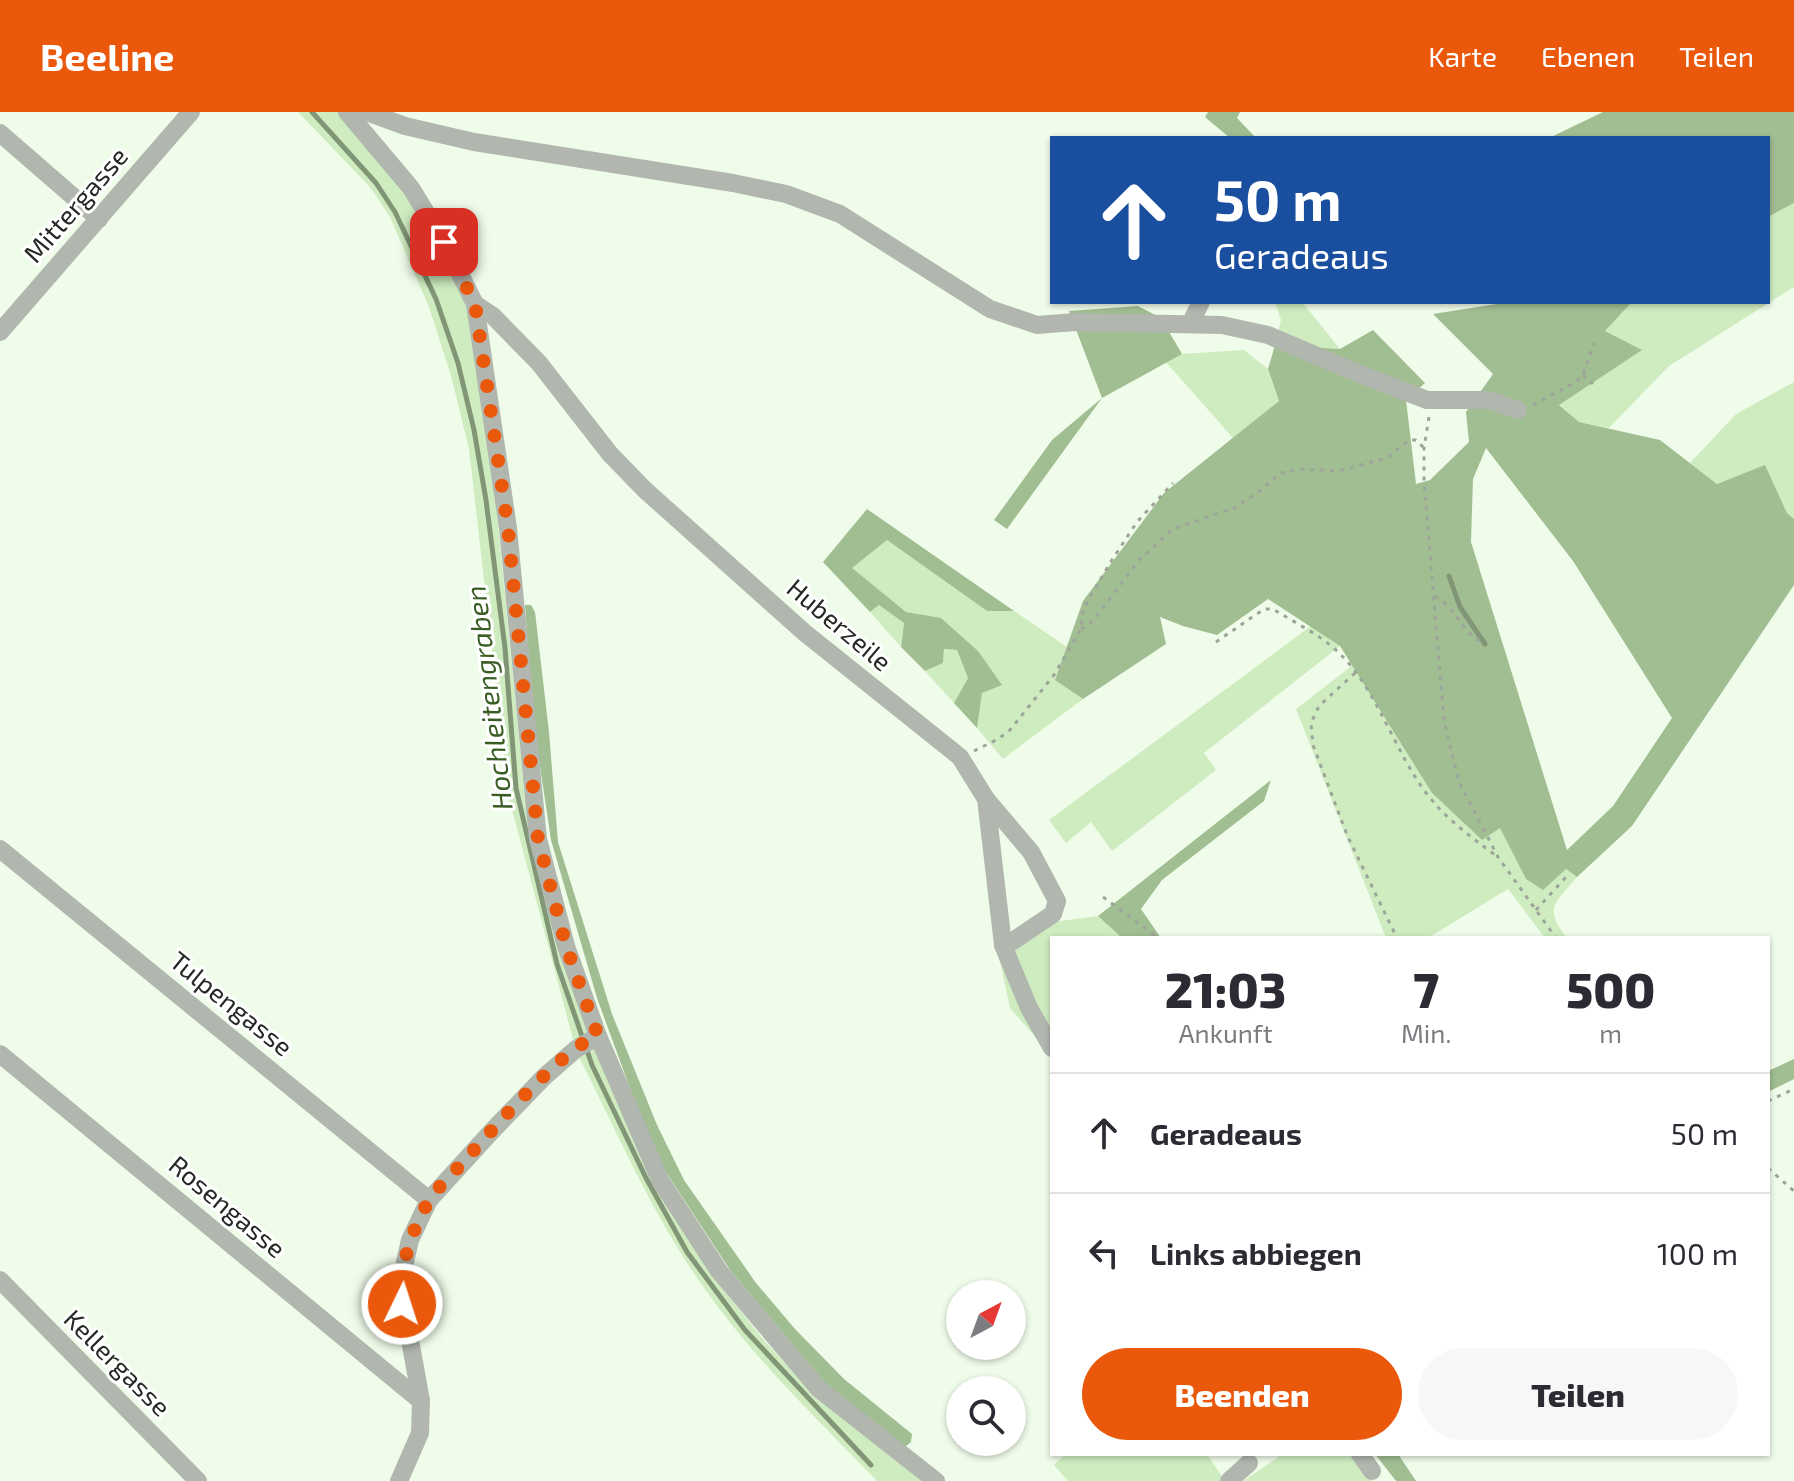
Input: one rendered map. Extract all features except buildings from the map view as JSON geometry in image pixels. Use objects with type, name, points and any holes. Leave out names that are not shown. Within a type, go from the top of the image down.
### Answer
[{"type":"street","name":"Mittergasse","points":[[0,332],[191,112]]},
{"type":"street","points":[[347,112],[411,188],[444,242],[475,304],[508,528],[538,839],[589,1041],[660,1180],[719,1271],[819,1389],[936,1481]]},
{"type":"street","points":[[367,112],[405,126],[474,142],[786,194],[840,214],[990,309],[1037,325],[1075,322],[1222,325],[1268,335],[1427,400],[1489,400],[1518,410]]},
{"type":"street","points":[[377,146],[405,126]]},
{"type":"street","points":[[0,133],[99,219]]},
{"type":"street","name":"Huberzeile","points":[[475,304],[493,316],[539,363],[610,454],[645,490],[805,633],[960,757],[986,799],[1003,945],[1029,1008],[1050,1045]]},
{"type":"street","points":[[1190,324],[1200,304]]},
{"type":"street","points":[[986,799],[1031,852],[1057,901],[1053,914],[1003,945]]},
{"type":"street","name":"Tulpengasse","points":[[0,849],[429,1200]]},
{"type":"street","points":[[418,1481],[402,1473],[420,1433],[421,1401],[400,1284],[410,1240],[429,1200],[544,1077],[589,1041]]},
{"type":"street","name":"Rosengasse","points":[[0,1054],[421,1401]]},
{"type":"street","name":"Kellergasse","points":[[0,1280],[198,1481]]},
{"type":"street","points":[[1361,1456],[1372,1471]]},
{"type":"street","points":[[1229,1481],[1249,1463]]},
{"type":"path","points":[[1537,403],[1583,375],[1594,343]]},
{"type":"path","points":[[1583,375],[1593,384]]},
{"type":"path","points":[[1427,400],[1429,424],[1424,448],[1424,481],[1444,721],[1459,782],[1498,857],[1555,936]]},
{"type":"path","points":[[1081,629],[1093,621],[1139,560],[1173,529],[1234,508],[1280,473],[1300,469],[1338,471],[1387,458],[1409,440],[1416,440],[1424,448]]},
{"type":"path","points":[[960,757],[1010,730],[1054,675],[1081,629],[1083,609],[1110,563],[1137,522],[1173,483]]},
{"type":"path","points":[[1435,596],[1449,605],[1471,636],[1483,643]]},
{"type":"path","points":[[1216,642],[1264,609],[1273,609],[1329,644],[1355,673],[1425,792],[1454,825],[1498,857]]},
{"type":"path","points":[[1355,673],[1319,706],[1311,723],[1313,745],[1347,835],[1395,934]]},
{"type":"path","points":[[1536,910],[1567,876]]},
{"type":"path","points":[[1103,897],[1155,936]]},
{"type":"path","points":[[1770,1100],[1794,1089]]},
{"type":"path","points":[[1770,1170],[1794,1191]]},
{"type":"green space","points":[[298,112],[363,112],[357,134],[421,218],[448,264],[468,312],[494,482],[529,820],[587,1032],[574,1043],[509,798],[469,449],[451,376],[429,307],[390,217],[370,187]]},
{"type":"green space","points":[[1208,112],[1240,112],[1237,118],[1254,136],[1228,136],[1205,117]]},
{"type":"green space","points":[[1603,112],[1794,112],[1794,203],[1770,216],[1770,136],[1553,136]]},
{"type":"green space","points":[[1794,203],[1794,287],[1770,302],[1770,216]]},
{"type":"green space","points":[[1276,304],[1304,304],[1340,349],[1275,345],[1281,320]]},
{"type":"green space","points":[[1496,304],[1630,304],[1605,331],[1642,350],[1559,405],[1579,422],[1660,440],[1717,484],[1765,465],[1787,513],[1794,519],[1794,585],[1632,826],[1577,877],[1566,869],[1543,890],[1526,879],[1500,828],[1482,840],[1432,793],[1340,646],[1268,599],[1217,635],[1160,617],[1166,644],[1083,699],[1055,680],[1083,601],[1164,493],[1279,401],[1268,369],[1275,345],[1340,349],[1373,330],[1425,383],[1406,400],[1416,484],[1430,480],[1469,442],[1466,412],[1493,374],[1433,314]],"holes":[[[1486,448],[1573,561],[1672,718],[1613,806],[1567,850],[1471,542],[1473,479]]]},
{"type":"green space","points":[[1630,304],[1767,304],[1669,366],[1609,428],[1578,422],[1559,404],[1641,350],[1605,331]]},
{"type":"green space","points":[[1138,306],[1161,318],[1182,354],[1102,398],[1069,311]]},
{"type":"green space","points":[[1244,350],[1268,369],[1279,401],[1233,438],[1165,361],[1182,354]]},
{"type":"green space","points":[[1794,382],[1794,519],[1787,513],[1765,466],[1717,484],[1690,463],[1736,414]]},
{"type":"green space","points":[[1102,398],[1007,529],[994,520],[1052,440]]},
{"type":"green space","points":[[867,509],[1014,611],[987,611],[887,540],[852,568],[906,612],[941,618],[978,651],[1002,685],[982,693],[977,728],[954,703],[968,678],[957,650],[944,649],[943,663],[925,671],[901,647],[904,623],[879,605],[870,612],[823,562]]},
{"type":"green space","points":[[887,540],[987,611],[1014,611],[1067,647],[1055,680],[1083,699],[1003,759],[977,728],[982,693],[941,619],[906,612],[851,568]]},
{"type":"green space","points":[[525,605],[531,605],[535,612],[558,842],[612,1014],[657,1125],[684,1180],[756,1283],[844,1379],[912,1434],[911,1442],[905,1447],[831,1390],[730,1270],[664,1169],[643,1124],[597,998],[551,840],[533,719]]},
{"type":"green space","points":[[879,605],[904,623],[901,647],[870,612]]},
{"type":"green space","points":[[1311,626],[1340,646],[1204,753],[1216,770],[1112,851],[1091,822],[1066,843],[1049,820]]},
{"type":"green space","points":[[944,649],[957,650],[968,678],[954,703],[925,671],[943,663]]},
{"type":"green space","points":[[1353,665],[1432,793],[1482,839],[1500,827],[1526,879],[1566,869],[1577,877],[1555,906],[1555,919],[1566,936],[1543,936],[1508,889],[1431,936],[1385,936],[1296,709]]},
{"type":"green space","points":[[1271,780],[1264,801],[1162,880],[1141,909],[1160,936],[1120,936],[1098,916]]},
{"type":"green space","points":[[1098,916],[1120,936],[1050,936],[1050,1054],[1010,1008],[999,957],[1053,922]]},
{"type":"green space","points":[[596,1049],[718,1283],[813,1394],[928,1481],[877,1481],[785,1386],[721,1312],[667,1230],[636,1172],[578,1055]]},
{"type":"green space","points":[[1794,1059],[1794,1079],[1770,1091],[1770,1070]]},
{"type":"green space","points":[[1064,1456],[1208,1456],[1225,1481],[1068,1481],[1054,1465]]},
{"type":"green space","points":[[1280,1456],[1353,1456],[1372,1481],[1243,1481]]},
{"type":"green space","points":[[1377,1456],[1399,1456],[1416,1481],[1396,1481]]},
{"type":"waterway","name":"Hochleitengraben","points":[[312,112],[376,183],[395,212],[436,299],[458,363],[486,500],[505,648],[516,788],[557,964],[592,1065],[646,1178],[687,1252],[745,1330],[871,1465]]},
{"type":"waterway","points":[[1449,576],[1460,607],[1485,644]]},
{"type":"route","points":[[402,1304],[400,1284],[410,1240],[429,1200],[544,1077],[576,1049],[598,1036],[566,946],[538,839],[508,528],[475,304],[444,242]]}]
